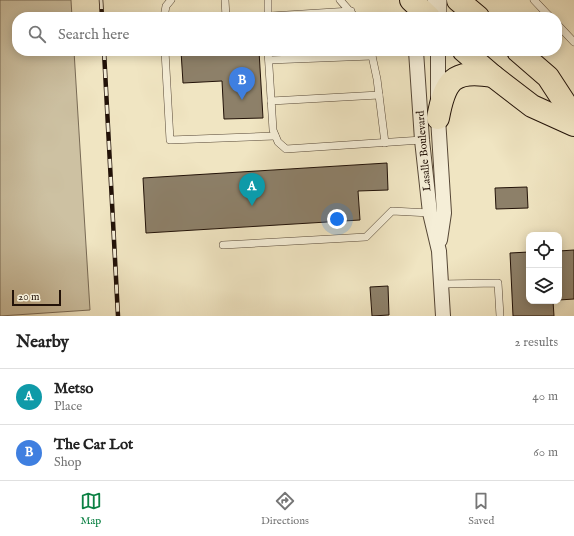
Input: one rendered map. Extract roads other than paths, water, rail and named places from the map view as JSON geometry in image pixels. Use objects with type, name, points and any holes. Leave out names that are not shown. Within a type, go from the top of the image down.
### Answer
[{"type":"main road","points":[[437,0],[437,12]]},
{"type":"main road","points":[[458,0],[472,12]]},
{"type":"main road","points":[[470,56],[532,106],[574,125]]},
{"type":"main road","points":[[524,56],[548,77],[574,117]]},
{"type":"main road","points":[[438,118],[442,97],[448,84],[464,75],[472,74],[493,76]]},
{"type":"street","name":"Lasalle Boulevard","points":[[416,56],[422,140],[430,212],[439,251],[443,316]]},
{"type":"street","name":"Lasalle Boulevard","points":[[438,56],[438,118],[444,213],[439,251]]},
{"type":"lane","points":[[165,12],[166,6],[171,0]]},
{"type":"lane","points":[[225,0],[226,12]]},
{"type":"lane","points":[[268,0],[268,12]]},
{"type":"lane","points":[[340,0],[351,12]]},
{"type":"lane","points":[[534,0],[545,12]]},
{"type":"lane","points":[[562,29],[574,42]]},
{"type":"lane","points":[[165,56],[170,140],[276,136]]},
{"type":"lane","points":[[268,56],[273,130],[278,142],[286,149],[422,140]]},
{"type":"lane","points":[[268,60],[337,56]]},
{"type":"lane","points":[[371,56],[386,143]]},
{"type":"lane","points":[[271,101],[379,95]]},
{"type":"lane","points":[[223,245],[366,237],[392,212],[430,212]]},
{"type":"lane","points":[[441,284],[498,282],[500,316]]},
{"type":"railway","points":[[101,0],[102,12]]},
{"type":"railway","points":[[104,56],[118,316]]},
{"type":"place","name":"The Car Lot","points":[[242,100]]},
{"type":"place","name":"Metso","points":[[252,206]]}]
